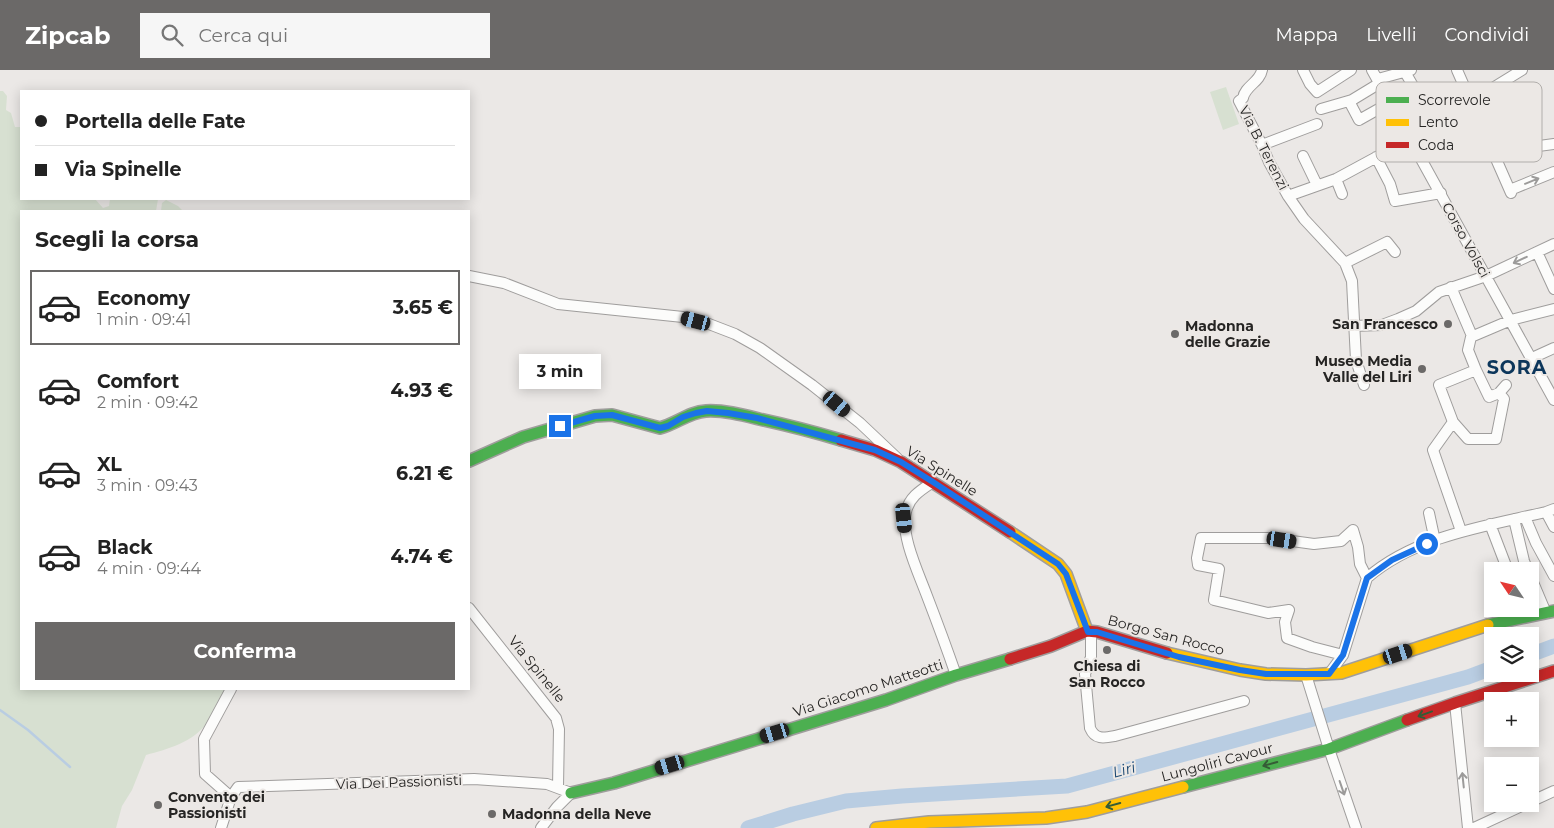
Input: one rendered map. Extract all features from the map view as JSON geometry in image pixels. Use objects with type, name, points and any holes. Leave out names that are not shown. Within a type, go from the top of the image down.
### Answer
[{"type":"street","name":"Via B. Terenzi","points":[[1262,70],[1261,75],[1244,92],[1243,98],[1239,100],[1288,196],[1304,219],[1345,263]]},
{"type":"street","points":[[1302,70],[1317,92],[1351,70]]},
{"type":"street","name":"Corso Volsci","points":[[1372,70],[1379,81]]},
{"type":"street","points":[[1457,70],[1462,82]]},
{"type":"street","points":[[1503,82],[1522,70]]},
{"type":"street","points":[[1379,81],[1409,71]]},
{"type":"street","points":[[1321,108],[1349,100],[1376,83]]},
{"type":"street","points":[[1349,100],[1359,120],[1376,110]]},
{"type":"street","points":[[1262,145],[1317,124]]},
{"type":"street","points":[[1303,156],[1317,185]]},
{"type":"street","points":[[1288,196],[1336,179],[1376,158]]},
{"type":"street","points":[[1378,162],[1390,184],[1394,201],[1440,193]]},
{"type":"street","name":"Corso Volsci","points":[[1423,162],[1553,395]]},
{"type":"street","points":[[1498,162],[1511,191],[1554,172]]},
{"type":"street","points":[[1336,179],[1342,194]]},
{"type":"street","points":[[1364,385],[1356,360],[1352,281],[1345,263],[1387,242],[1396,252]]},
{"type":"street","points":[[1353,326],[1382,325],[1398,319],[1416,311],[1439,292],[1486,276],[1554,244]]},
{"type":"street","points":[[1537,252],[1554,289]]},
{"type":"street","points":[[470,276],[504,284],[558,304],[683,317],[735,334],[760,348],[819,390],[860,424],[901,462]]},
{"type":"street","points":[[1451,287],[1472,336],[1468,350],[1489,396],[1502,389],[1504,399],[1496,439],[1468,439],[1453,422],[1440,385],[1476,370]]},
{"type":"street","points":[[1472,336],[1511,320],[1554,309]]},
{"type":"street","points":[[1532,358],[1554,348]]},
{"type":"street","name":"Via Spinelle","points":[[470,461],[523,437],[595,416],[612,415],[660,428],[689,415],[707,411],[757,418],[795,427],[875,450],[901,462],[1058,564],[1066,574],[1089,632]]},
{"type":"street","points":[[1453,422],[1433,450],[1461,531]]},
{"type":"street","points":[[933,482],[917,492],[906,510],[904,518],[915,562],[956,675]]},
{"type":"street","points":[[1329,674],[1343,655],[1367,578],[1392,560],[1407,552],[1461,531],[1550,511],[1554,527]]},
{"type":"street","points":[[1429,513],[1435,541]]},
{"type":"street","points":[[1520,518],[1524,562]]},
{"type":"street","points":[[1520,518],[1554,576]]},
{"type":"street","points":[[1490,524],[1505,562]]},
{"type":"street","points":[[1343,655],[1312,648],[1287,638],[1285,622],[1289,610],[1268,613],[1214,600],[1219,568],[1198,565],[1197,558],[1201,538],[1270,538],[1314,544],[1341,541],[1353,530],[1360,564],[1367,578]]},
{"type":"street","points":[[1539,592],[1550,612]]},
{"type":"street","name":"Via Spinelle","points":[[470,609],[556,718],[559,729],[558,787]]},
{"type":"street","name":"Borgo San Rocco","points":[[1089,632],[1115,637],[1179,657],[1214,665],[1266,674],[1301,675],[1341,673],[1509,618]]},
{"type":"street","points":[[1089,632],[1091,658],[1085,674],[1090,728],[1098,737],[1116,736],[1244,701]]},
{"type":"street","name":"Via Giacomo Matteotti","points":[[571,793],[614,783],[886,700],[1089,632]]},
{"type":"street","name":"Lungoliri Cavour","points":[[876,828],[929,822],[1065,816],[1087,812],[1328,749],[1455,703],[1554,671]]},
{"type":"street","points":[[1301,675],[1312,696],[1328,749],[1356,828]]},
{"type":"street","points":[[221,828],[231,797],[205,774],[204,739],[230,690]]},
{"type":"street","points":[[1455,703],[1468,828]]},
{"type":"street","name":"Via Dei Passionisti","points":[[231,797],[238,787],[474,780],[547,784],[571,793]]},
{"type":"street","points":[[1539,798],[1554,791]]},
{"type":"street","points":[[541,828],[557,807],[571,793]]},
{"type":"street","points":[[1474,828],[1509,812]]},
{"type":"green space","points":[[1226,87],[1239,124],[1223,130],[1210,92]]},
{"type":"green space","points":[[0,91],[3,91],[7,96],[6,110],[11,113],[15,127],[20,127],[20,200],[96,200],[103,208],[109,206],[110,200],[158,200],[156,210],[20,210],[20,690],[226,690],[210,719],[195,735],[171,747],[146,755],[132,790],[122,806],[116,828],[0,828]]},
{"type":"green space","points":[[166,200],[182,210],[161,210],[162,203]]},
{"type":"waterway","name":"Liri","points":[[1539,652],[1554,646]]},
{"type":"waterway","name":"Liri","points":[[748,828],[793,814],[846,801],[1067,786],[1468,677],[1484,671]]},
{"type":"waterway","points":[[0,710],[28,730],[70,767]]},
{"type":"traffic: fast","points":[[470,461],[523,437],[595,416],[612,415],[660,428],[700,412],[720,411],[811,431],[841,440]]},
{"type":"traffic: fast","points":[[1488,625],[1554,611]]},
{"type":"traffic: fast","points":[[571,793],[614,783],[886,700],[956,675],[1010,659]]},
{"type":"traffic: fast","points":[[1183,787],[1329,749],[1407,720]]},
{"type":"traffic: slow","points":[[1010,532],[1058,564],[1066,574],[1087,631]]},
{"type":"traffic: slow","points":[[1167,653],[1266,674],[1306,675],[1341,673],[1488,625]]},
{"type":"traffic: slow","points":[[876,828],[929,822],[1046,818],[1087,812],[1183,787]]},
{"type":"traffic: jam","points":[[841,440],[875,450],[901,462],[1010,532]]},
{"type":"traffic: jam","points":[[1010,659],[1051,646],[1087,631],[1097,632],[1167,653]]},
{"type":"traffic: jam","points":[[1407,720],[1554,671]]},
{"type":"place","name":"San Francesco","points":[[1448,324]]},
{"type":"place","name":"Madonna delle Grazie","points":[[1175,334]]},
{"type":"place","name":"Museo Media Valle del Liri","points":[[1422,369]]},
{"type":"place","name":"Chiesa di San Rocco","points":[[1107,650]]},
{"type":"place","name":"Convento dei Passionisti","points":[[158,805]]},
{"type":"place","name":"Madonna della Neve","points":[[492,814]]},
{"type":"district","name":"SORA","points":[[1517,367]]},
{"type":"route","points":[[560,426],[595,416],[612,415],[660,428],[668,426],[683,417],[707,411],[757,418],[875,450],[901,462],[1058,564],[1066,574],[1088,632],[1097,632],[1179,657],[1266,674],[1329,674],[1343,655],[1367,578],[1392,560],[1427,544]]}]
